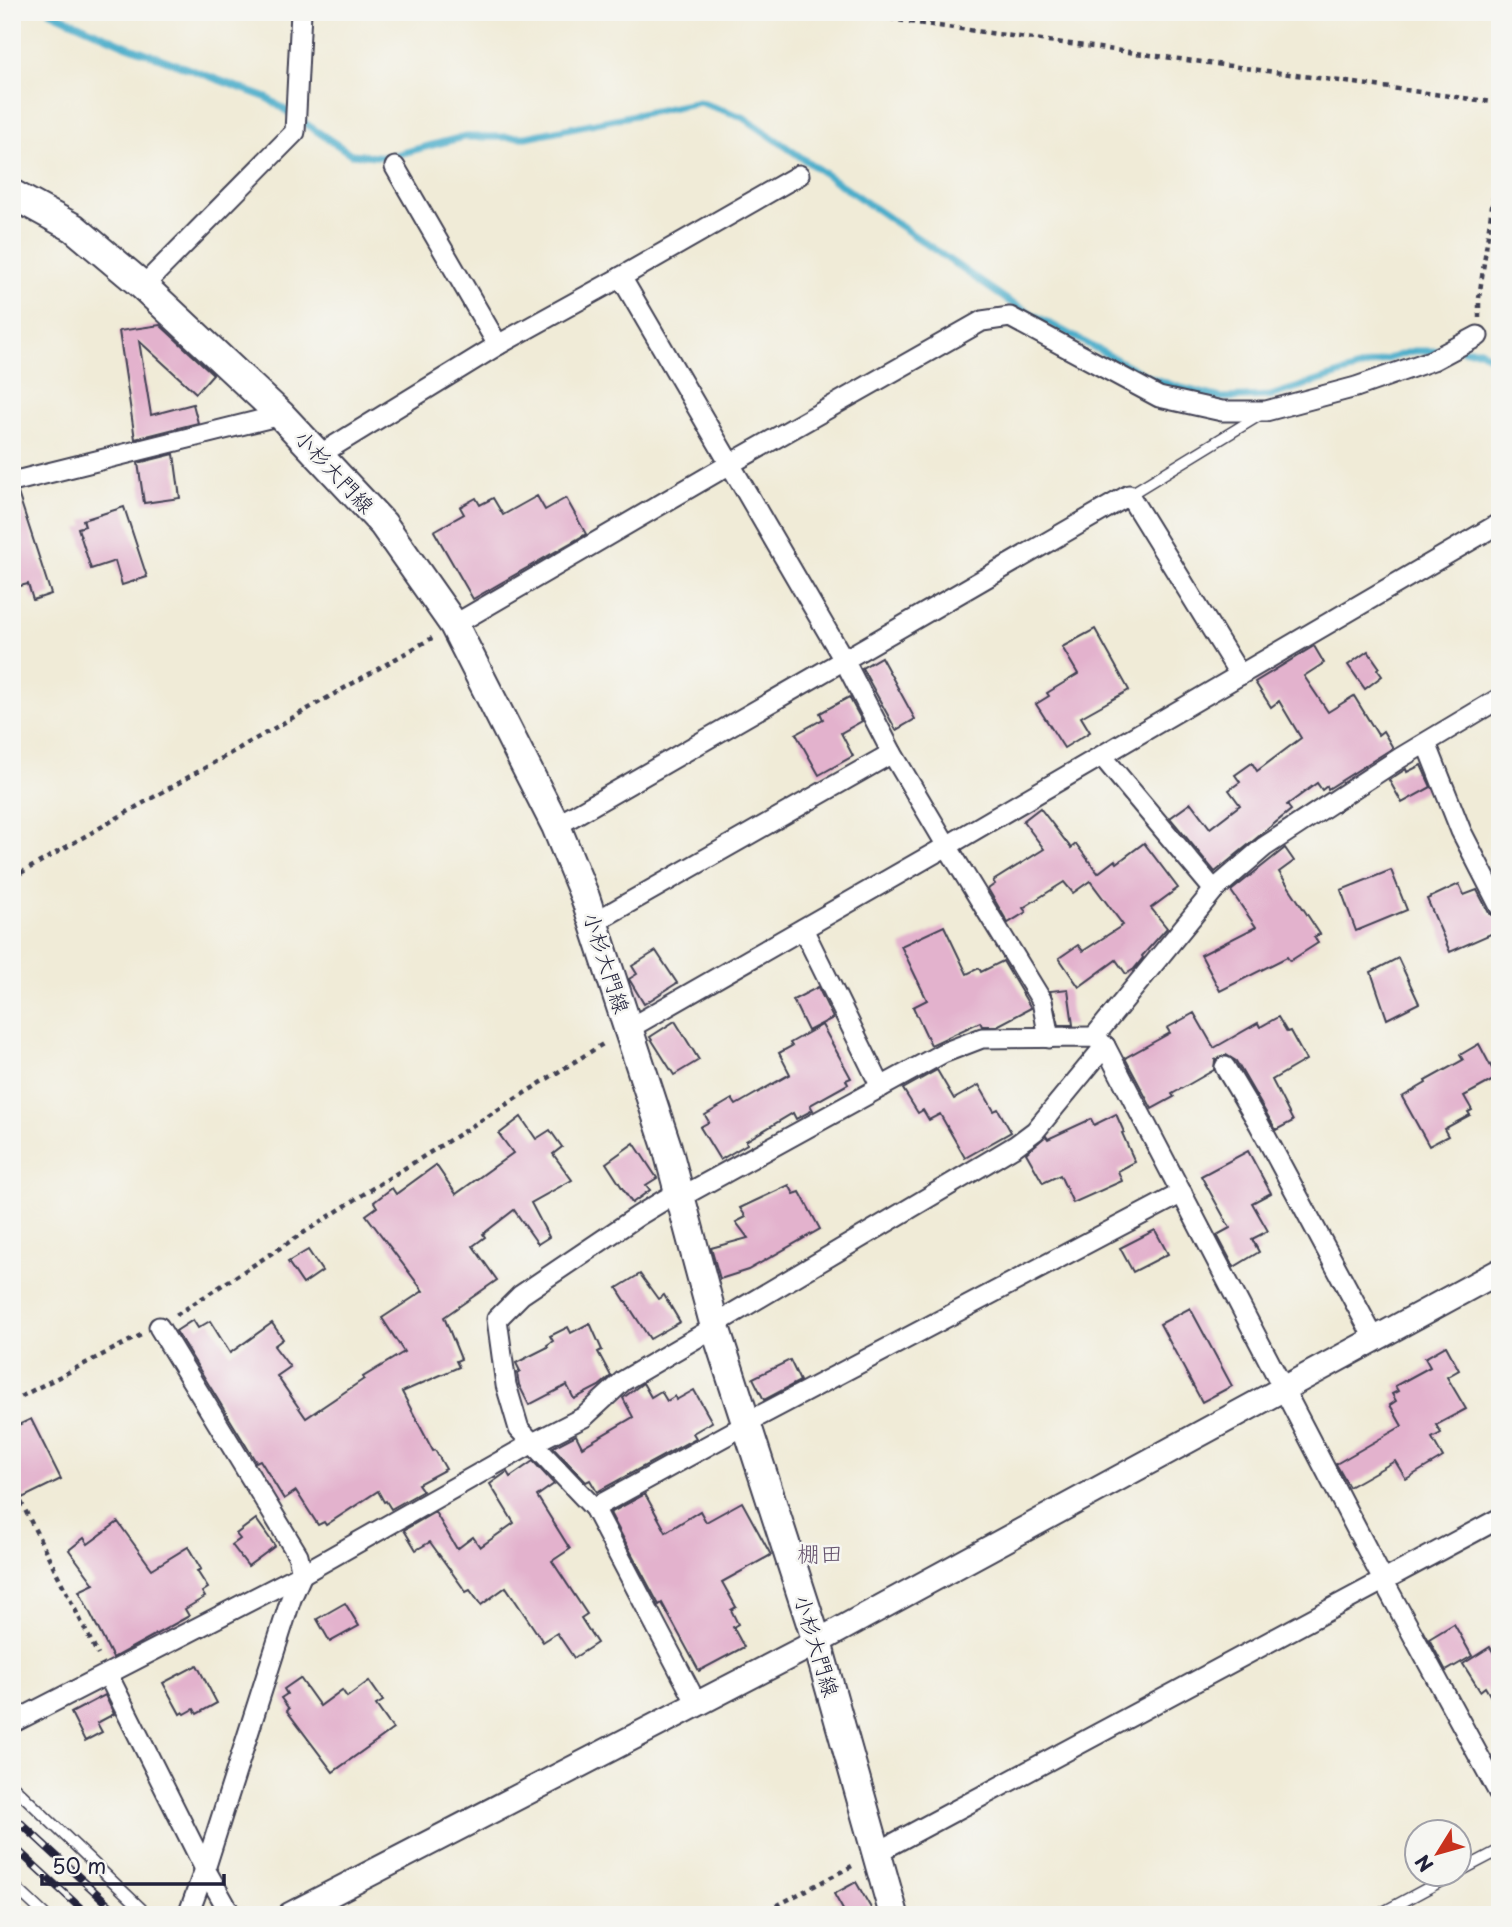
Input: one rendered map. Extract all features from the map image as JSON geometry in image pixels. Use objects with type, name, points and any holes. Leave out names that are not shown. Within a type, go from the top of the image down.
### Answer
[{"type":"main road","name":"小杉大門線","points":[[12,194],[74,228],[143,286],[281,415],[383,524],[454,625],[556,826],[593,923],[680,1194],[715,1325],[817,1642],[894,1915]]},
{"type":"street","points":[[143,286],[295,132],[301,12]]},
{"type":"street","points":[[395,167],[498,345]]},
{"type":"street","points":[[319,455],[498,345],[799,175]]},
{"type":"street","points":[[621,276],[844,660],[892,752],[1042,1001],[1049,1038]]},
{"type":"street","points":[[454,625],[982,321],[1010,317],[1159,397],[1222,411],[1266,411],[1356,387],[1433,360],[1478,335]]},
{"type":"street","points":[[12,482],[281,415]]},
{"type":"street","points":[[556,826],[1129,495],[1240,675]]},
{"type":"street","points":[[628,1029],[1500,523]]},
{"type":"street","points":[[12,1723],[302,1574],[531,1444],[584,1417],[623,1381],[1015,1146],[1035,1131],[1214,890],[1264,847],[1500,698]]},
{"type":"street","points":[[1426,743],[1461,831],[1500,907]]},
{"type":"street","points":[[593,923],[892,752]]},
{"type":"street","points":[[1102,756],[1214,890]]},
{"type":"street","points":[[803,929],[881,1087]]},
{"type":"street","points":[[697,1704],[593,1508],[519,1429],[506,1385],[497,1318],[520,1295],[638,1216],[943,1053],[982,1038],[1049,1038],[1100,1042]]},
{"type":"street","points":[[1100,1042],[1182,1193],[1383,1580],[1500,1795]]},
{"type":"street","points":[[1225,1067],[1374,1338]]},
{"type":"street","points":[[593,1508],[746,1423],[1182,1193]]},
{"type":"street","points":[[290,1915],[817,1642],[1500,1271]]},
{"type":"street","points":[[159,1327],[298,1555],[302,1574],[291,1599],[188,1915]]},
{"type":"street","points":[[876,1853],[1500,1518]]},
{"type":"street","points":[[108,1675],[205,1869],[231,1915]]},
{"type":"lane","points":[[1129,495],[1266,411]]},
{"type":"lane","points":[[12,1784],[148,1915]]},
{"type":"lane","points":[[1474,1864],[1500,1850]]},
{"type":"lane","points":[[12,1884],[45,1915]]},
{"type":"lane","points":[[1378,1915],[1428,1888]]},
{"type":"path","points":[[850,12],[1500,103]]},
{"type":"path","points":[[1478,335],[1479,298],[1500,149]]},
{"type":"path","points":[[12,878],[454,625]]},
{"type":"path","points":[[12,1401],[159,1327],[369,1190],[628,1029]]},
{"type":"path","points":[[12,1484],[108,1675]]},
{"type":"path","points":[[759,1915],[876,1853]]},
{"type":"building","points":[[160,325],[213,374],[196,393],[139,341],[151,415],[193,404],[198,423],[135,439],[119,331]]},
{"type":"building","points":[[174,454],[180,498],[144,503],[138,463]]},
{"type":"building","points":[[18,493],[51,594],[33,600],[28,584],[20,586],[12,563],[12,494]]},
{"type":"building","points":[[537,496],[545,510],[566,498],[586,534],[473,599],[434,531],[464,514],[460,507],[476,498],[480,505],[493,498],[503,515]]},
{"type":"building","points":[[124,507],[147,577],[122,585],[115,561],[91,569],[78,528],[85,526],[83,520]]},
{"type":"building","points":[[1095,629],[1129,690],[1081,717],[1090,732],[1064,748],[1036,704],[1049,696],[1047,693],[1078,674],[1062,647]]},
{"type":"building","points":[[1314,646],[1324,663],[1304,676],[1328,712],[1354,696],[1378,735],[1383,731],[1393,748],[1328,789],[1327,786],[1322,790],[1317,783],[1287,805],[1291,810],[1215,872],[1170,818],[1191,803],[1210,828],[1240,805],[1229,790],[1240,782],[1235,775],[1252,763],[1257,771],[1301,738],[1279,701],[1271,707],[1255,682]]},
{"type":"building","points":[[1368,651],[1382,676],[1365,689],[1348,665]]},
{"type":"building","points":[[881,657],[915,719],[896,730],[862,668]]},
{"type":"building","points":[[849,697],[862,721],[841,733],[853,756],[819,775],[796,734],[823,719],[820,713]]},
{"type":"building","points":[[1421,765],[1431,787],[1402,803],[1389,780],[1406,769],[1407,772]]},
{"type":"building","points":[[1040,808],[1071,848],[1076,844],[1098,873],[1144,843],[1178,888],[1151,908],[1167,928],[1134,969],[1126,974],[1116,960],[1079,987],[1059,958],[1078,945],[1083,951],[1123,925],[1090,881],[1073,893],[1064,882],[1023,908],[1026,912],[1008,923],[988,889],[995,884],[993,881],[1044,849],[1023,821]]},
{"type":"building","points":[[1285,848],[1294,861],[1279,872],[1320,934],[1314,937],[1318,943],[1290,961],[1287,957],[1220,991],[1201,955],[1256,927],[1231,891]]},
{"type":"building","points":[[1391,870],[1407,910],[1356,931],[1341,890]]},
{"type":"building","points":[[1459,884],[1464,895],[1477,890],[1489,913],[1497,918],[1500,930],[1450,952],[1427,899]]},
{"type":"building","points":[[944,926],[967,974],[979,968],[981,972],[1003,961],[1031,1008],[997,1026],[982,1026],[980,1022],[931,1045],[913,1007],[927,1000],[901,946]]},
{"type":"building","points":[[656,951],[677,983],[644,1004],[629,979],[637,974],[632,966]]},
{"type":"building","points":[[1398,958],[1419,1003],[1387,1019],[1371,972]]},
{"type":"building","points":[[818,987],[833,1018],[808,1031],[793,1000]]},
{"type":"building","points":[[1068,989],[1073,1025],[1059,1025],[1050,991]]},
{"type":"building","points":[[1194,1013],[1214,1048],[1258,1023],[1260,1027],[1278,1017],[1287,1032],[1290,1031],[1306,1060],[1272,1080],[1293,1121],[1276,1130],[1236,1061],[1226,1055],[1215,1060],[1214,1070],[1152,1109],[1125,1058],[1170,1033],[1167,1028]]},
{"type":"building","points":[[675,1021],[699,1060],[674,1075],[650,1037]]},
{"type":"building","points":[[822,1025],[851,1078],[846,1080],[848,1084],[810,1105],[813,1110],[796,1119],[793,1113],[720,1160],[700,1127],[709,1122],[705,1115],[732,1099],[736,1105],[790,1074],[779,1053],[792,1046],[790,1043]]},
{"type":"building","points":[[1479,1044],[1497,1078],[1464,1096],[1472,1110],[1468,1112],[1470,1115],[1444,1129],[1448,1136],[1429,1146],[1402,1097],[1463,1060],[1460,1055]]},
{"type":"building","points":[[937,1070],[954,1099],[979,1085],[994,1111],[998,1109],[1011,1132],[965,1158],[940,1114],[929,1120],[923,1110],[918,1113],[903,1089]]},
{"type":"building","points":[[1116,1114],[1135,1162],[1118,1171],[1122,1181],[1073,1203],[1060,1175],[1043,1183],[1026,1153],[1046,1136],[1048,1139],[1091,1119],[1094,1125]]},
{"type":"building","points":[[521,1117],[536,1139],[550,1130],[562,1147],[553,1154],[572,1180],[531,1203],[549,1237],[538,1244],[514,1210],[483,1234],[485,1237],[473,1246],[497,1280],[444,1317],[461,1359],[456,1361],[459,1367],[402,1392],[433,1451],[435,1450],[446,1469],[418,1484],[423,1491],[391,1509],[378,1491],[326,1525],[324,1522],[318,1525],[296,1491],[284,1499],[260,1460],[256,1462],[176,1331],[193,1320],[198,1328],[210,1321],[230,1353],[272,1323],[283,1339],[274,1346],[290,1367],[277,1376],[306,1418],[364,1379],[363,1377],[404,1352],[382,1318],[423,1291],[366,1215],[377,1207],[374,1202],[392,1188],[396,1194],[436,1165],[456,1194],[513,1153],[499,1134]]},
{"type":"building","points":[[634,1143],[657,1178],[646,1185],[650,1190],[632,1203],[606,1163]]},
{"type":"building","points":[[1248,1151],[1271,1193],[1252,1203],[1268,1231],[1252,1239],[1259,1252],[1234,1267],[1217,1235],[1230,1228],[1201,1176]]},
{"type":"building","points":[[789,1185],[794,1194],[800,1192],[820,1229],[748,1270],[720,1279],[711,1248],[748,1238],[736,1222],[746,1217],[740,1208]]},
{"type":"building","points":[[1155,1230],[1168,1254],[1133,1272],[1120,1248]]},
{"type":"building","points":[[308,1250],[322,1271],[303,1284],[288,1262]]},
{"type":"building","points":[[640,1274],[658,1299],[664,1295],[680,1322],[650,1339],[617,1288]]},
{"type":"building","points":[[1190,1308],[1232,1386],[1202,1402],[1160,1324]]},
{"type":"building","points":[[590,1323],[602,1350],[598,1352],[611,1376],[599,1386],[574,1399],[567,1385],[529,1405],[519,1385],[517,1373],[520,1371],[516,1363],[548,1347],[553,1341],[550,1336],[568,1327],[571,1333]]},
{"type":"building","points":[[1446,1346],[1459,1370],[1447,1377],[1466,1409],[1436,1425],[1441,1433],[1432,1438],[1443,1457],[1406,1479],[1395,1461],[1349,1487],[1336,1464],[1402,1426],[1390,1405],[1396,1401],[1392,1394],[1398,1391],[1395,1386],[1430,1367],[1425,1358]]},
{"type":"building","points":[[790,1360],[800,1381],[764,1400],[753,1378]]},
{"type":"building","points":[[643,1383],[651,1397],[661,1391],[667,1401],[675,1396],[676,1400],[694,1390],[712,1422],[693,1433],[696,1438],[597,1492],[590,1480],[586,1482],[553,1447],[576,1435],[582,1447],[633,1417],[623,1398]]},
{"type":"building","points":[[31,1419],[61,1479],[12,1503],[12,1428]]},
{"type":"building","points":[[533,1461],[554,1484],[537,1496],[570,1549],[552,1561],[587,1614],[581,1618],[597,1643],[574,1658],[557,1633],[543,1642],[506,1587],[481,1605],[470,1590],[466,1592],[430,1542],[416,1550],[404,1530],[435,1512],[457,1549],[473,1537],[480,1547],[514,1523],[490,1484],[507,1472],[510,1477]]},
{"type":"building","points":[[645,1494],[666,1532],[700,1511],[706,1522],[742,1502],[771,1555],[722,1582],[736,1607],[731,1610],[738,1624],[733,1627],[744,1647],[699,1671],[662,1603],[659,1605],[610,1513]]},
{"type":"building","points":[[256,1519],[275,1546],[248,1566],[232,1545],[240,1539],[236,1534]]},
{"type":"building","points":[[118,1522],[152,1569],[188,1547],[201,1569],[197,1571],[208,1588],[202,1592],[205,1597],[185,1609],[189,1616],[113,1658],[79,1591],[94,1584],[69,1550],[84,1538],[88,1544]]},
{"type":"building","points":[[345,1603],[359,1626],[330,1642],[317,1619]]},
{"type":"building","points":[[1454,1624],[1472,1656],[1446,1671],[1429,1639]]},
{"type":"building","points":[[1490,1647],[1500,1663],[1500,1712],[1485,1687],[1480,1691],[1463,1664]]},
{"type":"building","points":[[197,1665],[217,1703],[197,1714],[194,1709],[180,1714],[163,1683]]},
{"type":"building","points":[[300,1678],[320,1706],[342,1690],[347,1697],[369,1681],[383,1701],[376,1705],[393,1729],[333,1772],[287,1711],[289,1709],[281,1698],[287,1694],[284,1689]]},
{"type":"building","points":[[105,1695],[114,1714],[97,1723],[102,1732],[85,1741],[71,1713]]},
{"type":"building","points":[[856,1882],[875,1915],[846,1915],[834,1894]]},
{"type":"waterway","points":[[51,12],[125,45],[267,98],[351,154],[387,157],[463,137],[526,137],[699,102],[743,117],[1010,302],[1149,377],[1221,398],[1270,396],[1413,351],[1437,351]]},
{"type":"waterway","points":[[1463,350],[1480,350],[1500,364]]},
{"type":"railway","points":[[12,1815],[120,1915]]},
{"type":"railway","points":[[12,1845],[88,1915]]},
{"type":"district","name":"棚田","points":[[820,1554]]}]
